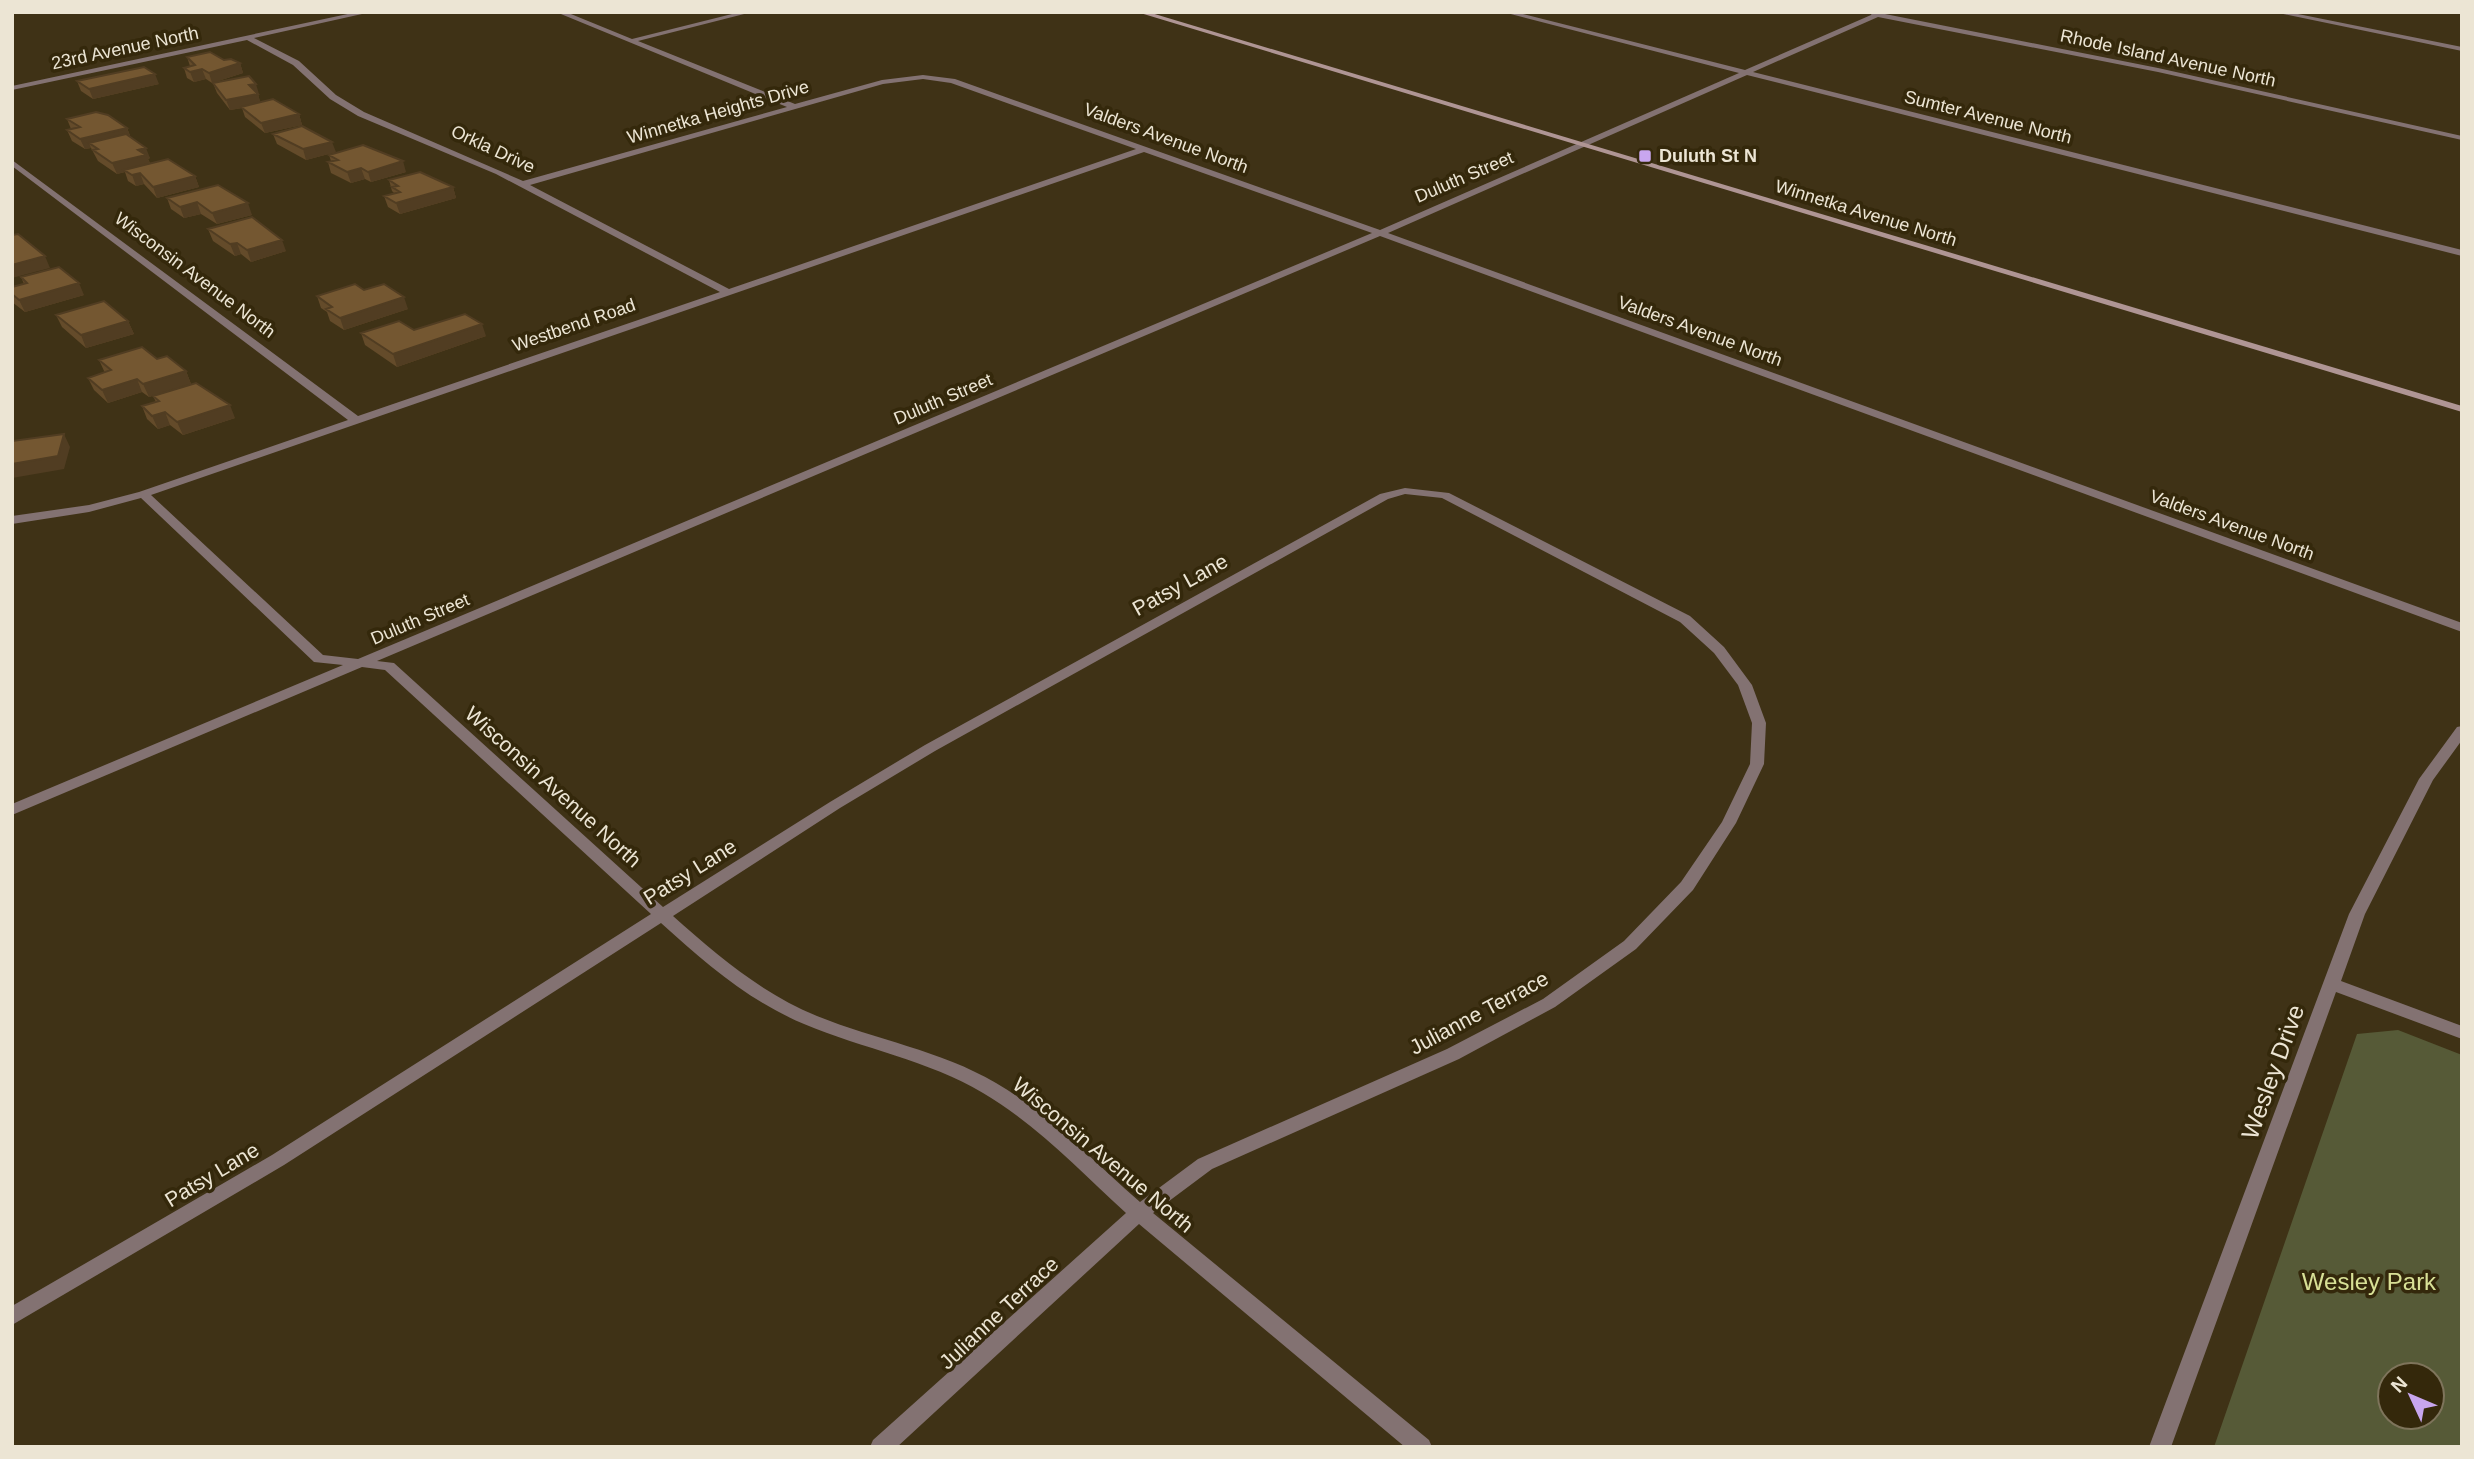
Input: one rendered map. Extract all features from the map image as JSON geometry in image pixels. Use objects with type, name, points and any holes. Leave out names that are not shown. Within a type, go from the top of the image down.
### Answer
[{"type":"main road","name":"Winnetka Avenue North","points":[[1140,12],[2462,409]]},
{"type":"street","name":"23rd Avenue North","points":[[12,88],[368,12]]},
{"type":"street","points":[[559,12],[795,107]]},
{"type":"street","points":[[631,41],[749,12]]},
{"type":"street","name":"Sumter Avenue North","points":[[1506,12],[2462,253]]},
{"type":"street","name":"Rhode Island Avenue North","points":[[1868,12],[2135,65],[2462,138]]},
{"type":"street","points":[[2277,12],[2462,49]]},
{"type":"street","name":"Duluth Street","points":[[12,810],[1380,233],[1881,13]]},
{"type":"street","name":"Orkla Drive","points":[[248,38],[296,63],[333,97],[361,114],[452,150],[523,184],[726,291]]},
{"type":"street","name":"Winnetka Heights Drive","points":[[523,184],[891,80],[923,76]]},
{"type":"street","name":"Valders Avenue North","points":[[923,76],[952,80],[1380,233],[2462,628]]},
{"type":"street","name":"Westbend Road","points":[[12,520],[89,508],[142,494],[1144,149]]},
{"type":"street","name":"Wisconsin Avenue North","points":[[12,162],[354,419]]},
{"type":"street","name":"Patsy Lane","points":[[12,1315],[278,1160],[930,748],[1367,505],[1384,496],[1405,491]]},
{"type":"street","name":"Julianne Terrace","points":[[881,1447],[1139,1213],[1205,1164],[1453,1054],[1549,1003],[1630,946],[1688,887],[1728,823],[1756,764],[1759,723],[1745,685],[1719,650],[1685,619],[1445,495],[1405,491]]},
{"type":"street","name":"Wisconsin Avenue North","points":[[142,494],[319,659],[390,666],[707,956],[755,992],[810,1020],[933,1061],[989,1087],[1039,1124],[1139,1213],[1421,1447]]},
{"type":"street","name":"Wesley Drive","points":[[2160,1447],[2357,914],[2419,791],[2462,730]]},
{"type":"street","points":[[2332,984],[2462,1032]]},
{"type":"green space","name":"Wesley Park","points":[[2398,1030],[2462,1055],[2462,1447],[2214,1447],[2357,1034]]},
{"type":"building","points":[[210,52],[224,60],[231,59],[240,63],[209,73],[202,69],[190,72],[184,68],[195,65],[187,57]]},
{"type":"building","points":[[144,67],[155,74],[89,89],[77,81]]},
{"type":"building","points":[[249,76],[256,84],[249,85],[258,94],[226,100],[213,83]]},
{"type":"building","points":[[273,99],[299,114],[261,123],[241,107]]},
{"type":"building","points":[[96,112],[108,115],[127,128],[80,139],[67,130],[80,127],[67,119]]},
{"type":"building","points":[[302,126],[332,142],[303,149],[273,134]]},
{"type":"building","points":[[126,134],[146,148],[138,150],[146,155],[112,163],[93,150],[98,149],[89,143]]},
{"type":"building","points":[[363,145],[403,161],[368,172],[361,168],[347,172],[328,162],[338,160],[329,155]]},
{"type":"building","points":[[168,159],[195,176],[153,187],[140,173],[132,175],[124,170]]},
{"type":"building","points":[[420,172],[453,187],[396,203],[384,196],[400,192],[392,187],[398,186],[389,180]]},
{"type":"building","points":[[218,185],[248,203],[212,213],[197,202],[180,207],[167,198]]},
{"type":"building","points":[[252,217],[282,240],[247,250],[237,243],[230,244],[208,229]]},
{"type":"building","points":[[18,234],[45,256],[12,265],[12,235]]},
{"type":"building","points":[[59,267],[79,283],[19,300],[12,294],[12,287],[27,283],[21,277]]},
{"type":"building","points":[[355,284],[364,290],[384,284],[404,297],[340,318],[326,309],[332,307],[317,296]]},
{"type":"building","points":[[104,301],[128,321],[81,335],[56,315]]},
{"type":"building","points":[[465,314],[482,324],[393,354],[361,333],[399,321],[414,330]]},
{"type":"building","points":[[142,347],[157,359],[167,356],[186,371],[143,384],[137,379],[102,390],[88,378],[111,370],[99,360]]},
{"type":"building","points":[[196,383],[230,405],[177,422],[165,412],[152,416],[142,406],[159,401],[153,396]]},
{"type":"building","points":[[64,434],[58,456],[12,464],[12,441]]},
{"type":"place","name":"Duluth St N","points":[[1645,156]]}]
